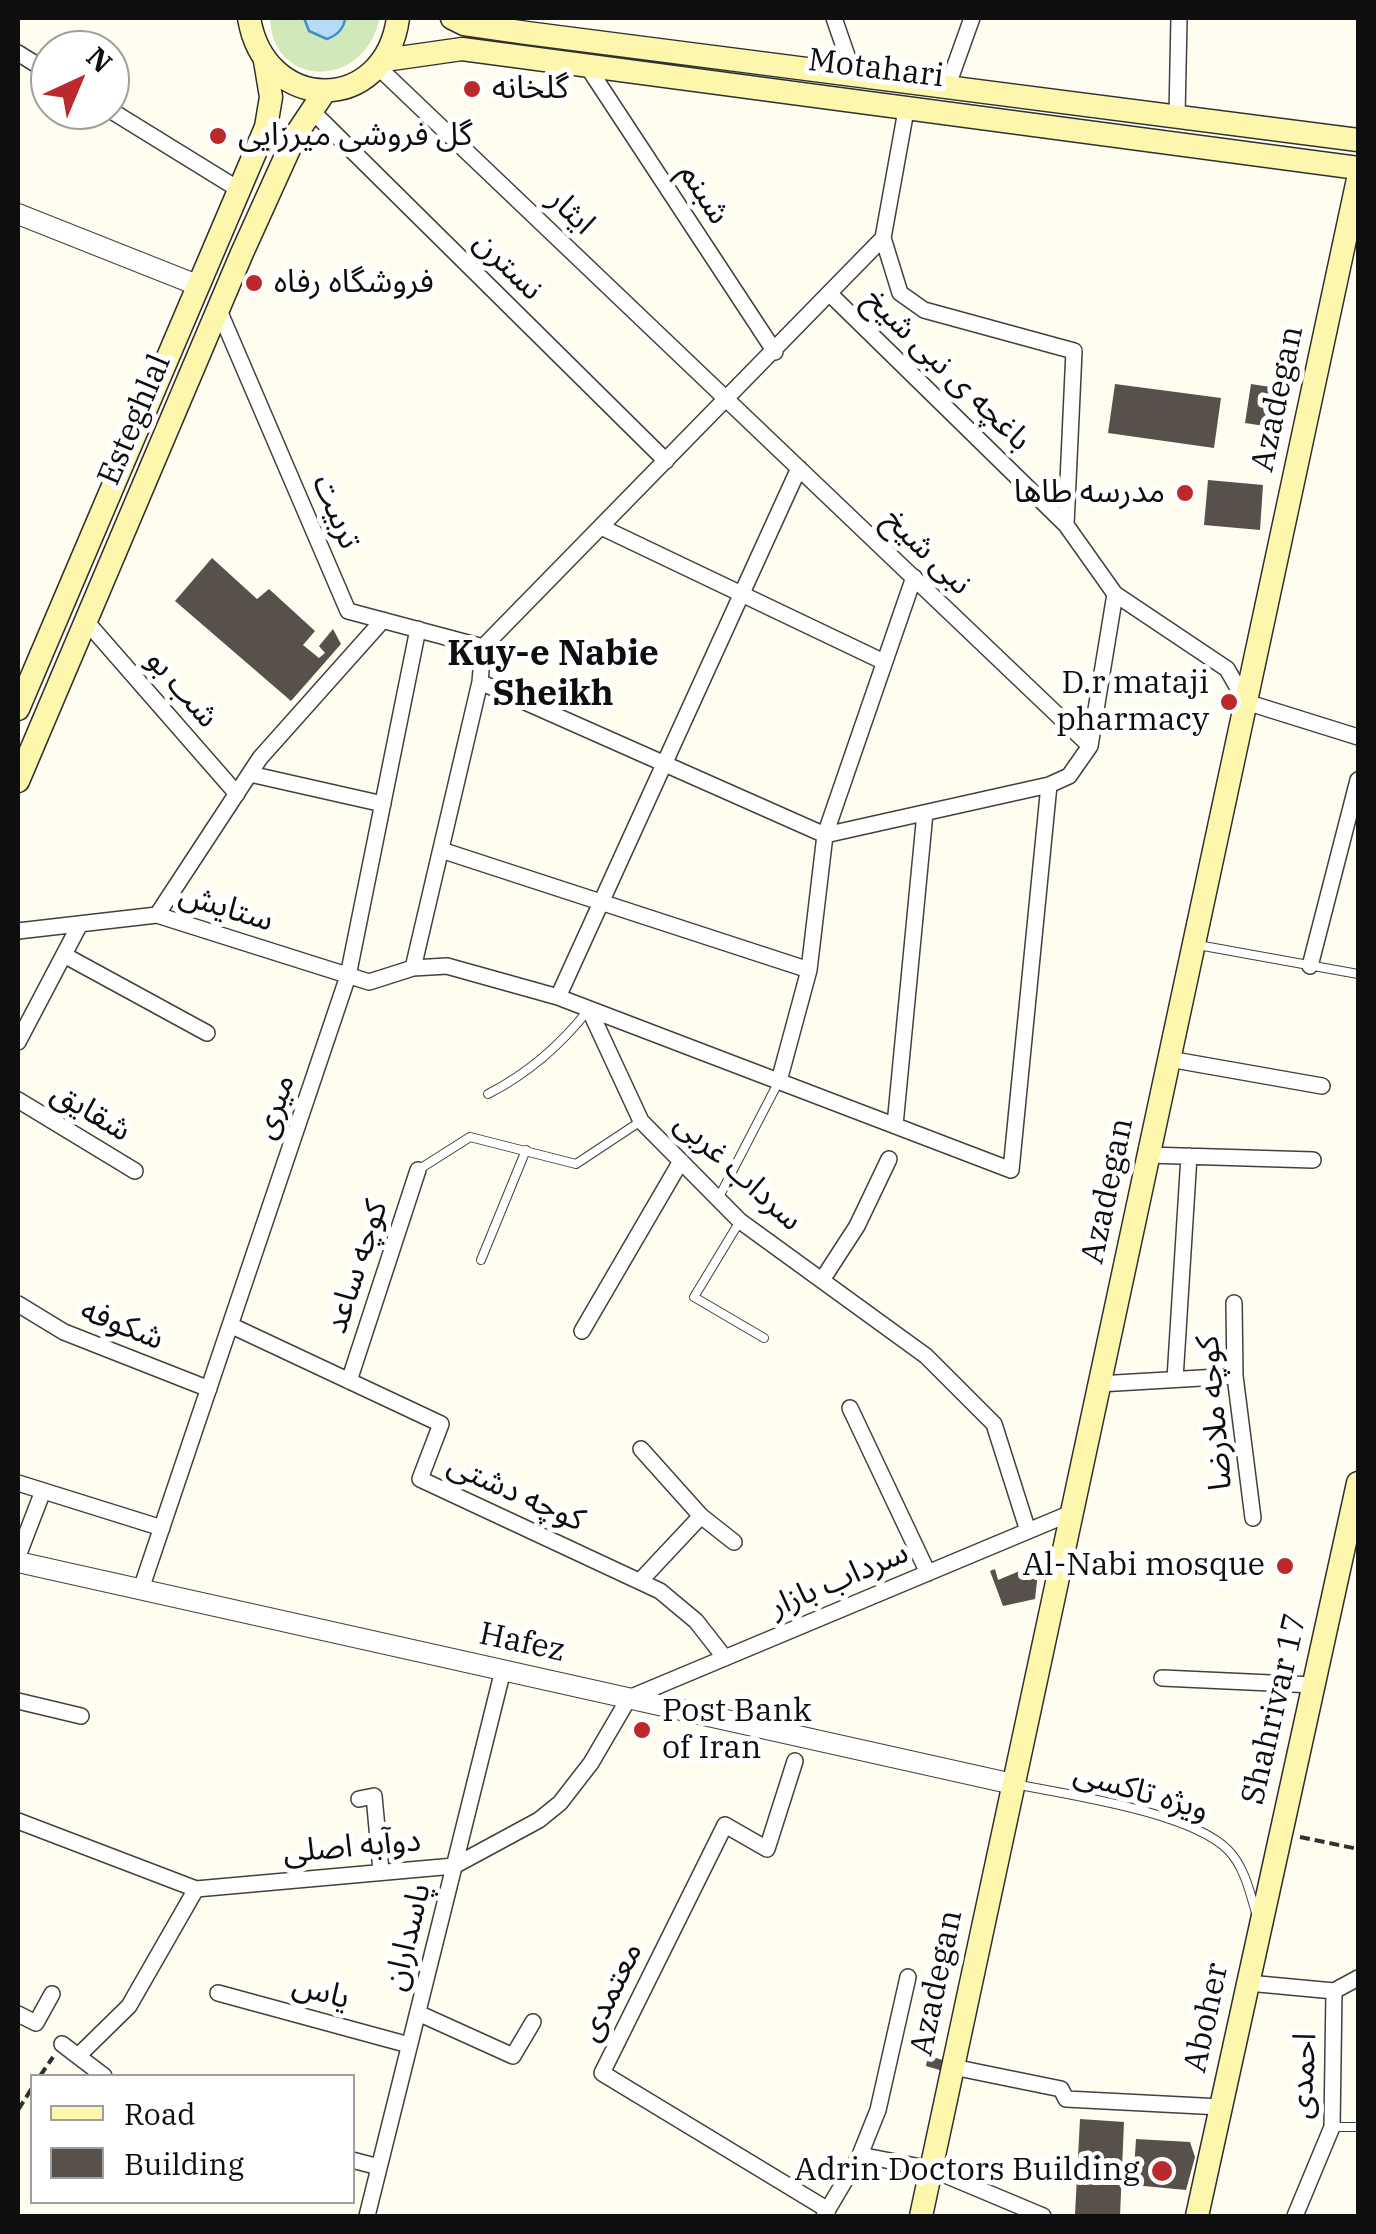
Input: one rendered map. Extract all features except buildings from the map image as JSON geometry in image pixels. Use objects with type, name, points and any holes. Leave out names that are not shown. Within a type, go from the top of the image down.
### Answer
[{"type":"main road","name":"Esteghlal","points":[[18,709],[266,127],[271,97],[249,18]]},
{"type":"main road","points":[[382,63],[398,18]]},
{"type":"main road","name":"Motahari","points":[[452,18],[480,26],[1358,140]]},
{"type":"main road","name":"Motahari","points":[[318,100],[348,87],[382,63],[462,49],[1358,168]]},
{"type":"main road","points":[[264,61],[281,78],[318,100]]},
{"type":"main road","name":"Esteghlal","points":[[18,781],[218,308],[318,100]]},
{"type":"main road","name":"Azadegan","points":[[921,2216],[1358,179]]},
{"type":"main road","name":"Shahrivar 17","points":[[1280,1833],[1358,1483]]},
{"type":"main road","name":"Aboher","points":[[1197,2216],[1280,1833]]},
{"type":"street","points":[[834,18],[853,73]]},
{"type":"street","points":[[948,85],[972,18]]},
{"type":"street","points":[[1177,116],[1179,18]]},
{"type":"street","name":"ایثار","points":[[382,63],[725,398]]},
{"type":"street","name":"شبنم","points":[[587,66],[775,352]]},
{"type":"street","name":"نسترن","points":[[318,100],[666,461]]},
{"type":"street","points":[[906,105],[883,238],[900,293],[924,310],[1074,351],[1066,525]]},
{"type":"street","points":[[130,122],[238,188]]},
{"type":"street","points":[[18,214],[196,286]]},
{"type":"street","points":[[883,238],[483,647],[480,682],[413,968],[447,966],[558,997],[1011,1170],[1048,785]]},
{"type":"street","name":"باغچه ی نبی شیخ","points":[[831,295],[1066,525],[1115,594]]},
{"type":"street","name":"تربیت","points":[[218,308],[348,610],[483,647]]},
{"type":"street","name":"نبی شیخ","points":[[725,398],[1090,746]]},
{"type":"street","points":[[558,997],[799,468]]},
{"type":"street","points":[[602,527],[884,662]]},
{"type":"street","points":[[779,1081],[809,970],[825,835],[914,577]]},
{"type":"street","points":[[480,682],[825,835],[1048,785],[1068,776],[1090,746],[1115,594],[1228,669],[1246,702],[1358,736]]},
{"type":"street","name":"شب بو","points":[[86,620],[237,794]]},
{"type":"street","points":[[158,915],[250,774],[384,620]]},
{"type":"street","name":"میری","points":[[141,1590],[348,976],[418,629]]},
{"type":"street","points":[[250,774],[383,804]]},
{"type":"street","points":[[1310,966],[1358,780]]},
{"type":"street","points":[[895,1126],[925,813]]},
{"type":"street","points":[[440,850],[809,970]]},
{"type":"street","name":"ستایش","points":[[18,931],[158,915],[369,982],[413,968]]},
{"type":"street","points":[[18,1042],[80,924]]},
{"type":"street","points":[[64,955],[206,1033]]},
{"type":"street","name":"سرداب غربی","points":[[589,1008],[641,1121],[740,1221],[926,1356],[994,1424],[1028,1531]]},
{"type":"street","points":[[1169,1059],[1322,1086]]},
{"type":"street","name":"شقایق","points":[[18,1100],[135,1172]]},
{"type":"street","points":[[1148,1155],[1313,1160]]},
{"type":"street","points":[[1175,1380],[1189,1156]]},
{"type":"street","points":[[822,1280],[857,1226],[889,1159]]},
{"type":"street","points":[[582,1331],[681,1161]]},
{"type":"street","name":"کوچه ساعد","points":[[349,1381],[418,1170]]},
{"type":"street","name":"کوچه ملارضا","points":[[1234,1303],[1235,1376],[1253,1518]]},
{"type":"street","name":"شکوفه","points":[[18,1304],[64,1332],[209,1390]]},
{"type":"street","name":"کوچه دشتی","points":[[230,1325],[441,1424],[420,1479],[641,1580],[680,1605],[725,1658]]},
{"type":"street","points":[[1099,1384],[1235,1376]]},
{"type":"street","points":[[850,1408],[928,1573]]},
{"type":"street","points":[[641,1450],[701,1516],[734,1542]]},
{"type":"street","points":[[18,1484],[162,1528]]},
{"type":"street","points":[[18,1559],[44,1491]]},
{"type":"street","name":"سرداب بازار","points":[[629,1698],[1072,1513]]},
{"type":"street","points":[[641,1580],[701,1516]]},
{"type":"street","name":"Hafez","points":[[18,1559],[141,1590],[1013,1784]]},
{"type":"street","name":"پاسداران","points":[[367,2216],[502,1670]]},
{"type":"street","points":[[1162,1678],[1314,1684]]},
{"type":"street","name":"دوآبه اصلی","points":[[18,1822],[196,1888],[454,1866],[539,1820],[560,1802],[590,1763],[629,1698]]},
{"type":"street","points":[[18,1701],[80,1716]]},
{"type":"street","name":"معتمدی","points":[[795,1761],[767,1849],[725,1825],[602,2073],[826,2213]]},
{"type":"street","points":[[360,1799],[374,1796],[381,1871]]},
{"type":"street","points":[[79,2055],[128,2006],[196,1888]]},
{"type":"street","points":[[826,2213],[860,2154],[878,2110],[908,1977]]},
{"type":"street","points":[[1248,1983],[1334,1991],[1358,1978]]},
{"type":"street","name":"احمدی","points":[[1296,2216],[1332,2127],[1334,1991]]},
{"type":"street","name":"یاس","points":[[218,1993],[410,2045]]},
{"type":"street","points":[[18,2015],[36,2023],[52,1994]]},
{"type":"street","points":[[418,2013],[514,2056],[532,2022]]},
{"type":"street","points":[[62,2044],[102,2074]]},
{"type":"street","points":[[953,2067],[1060,2089],[1066,2099],[1221,2106]]},
{"type":"street","points":[[860,2154],[931,2169],[1042,2216]]},
{"type":"street","points":[[355,2161],[379,2167]]},
{"type":"lane","points":[[1194,944],[1358,974]]},
{"type":"lane","points":[[488,1094],[520,1078],[570,1034],[589,1008]]},
{"type":"lane","points":[[718,1198],[779,1081]]},
{"type":"lane","points":[[418,1170],[470,1137],[576,1164],[641,1121]]},
{"type":"lane","points":[[481,1260],[526,1150]]},
{"type":"lane","points":[[740,1221],[694,1297],[764,1338]]},
{"type":"lane","name":"ویژه تاکسی","points":[[1013,1784],[1203,1830],[1230,1852],[1248,1883],[1260,1927]]},
{"type":"lane","points":[[1332,2127],[1358,2127]]},
{"type":"path","points":[[1280,1833],[1358,1849]]},
{"type":"path","points":[[41,2074],[62,2044]]},
{"type":"green space","points":[[270,18],[379,21],[370,44],[355,59],[338,69],[319,72],[301,68],[285,58],[275,41]]},
{"type":"water","points":[[304,18],[345,18],[340,31],[327,39],[309,31]]},
{"type":"place","name":"گلخانه","points":[[472,89]]},
{"type":"place","name":"گل فروشی میرزایی","points":[[218,136]]},
{"type":"place","name":"فروشگاه رفاه","points":[[254,283]]},
{"type":"place","name":"مدرسه طاها","points":[[1185,493]]},
{"type":"place","name":"D.r mataji pharmacy","points":[[1229,702]]},
{"type":"place","name":"Al-Nabi mosque","points":[[1285,1566]]},
{"type":"place","name":"Post Bank of Iran","points":[[642,1730]]},
{"type":"place","name":"Adrin Doctors Building","points":[[1162,2171]]},
{"type":"district","name":"Kuy-e Nabie Sheikh","points":[[553,675]]}]
